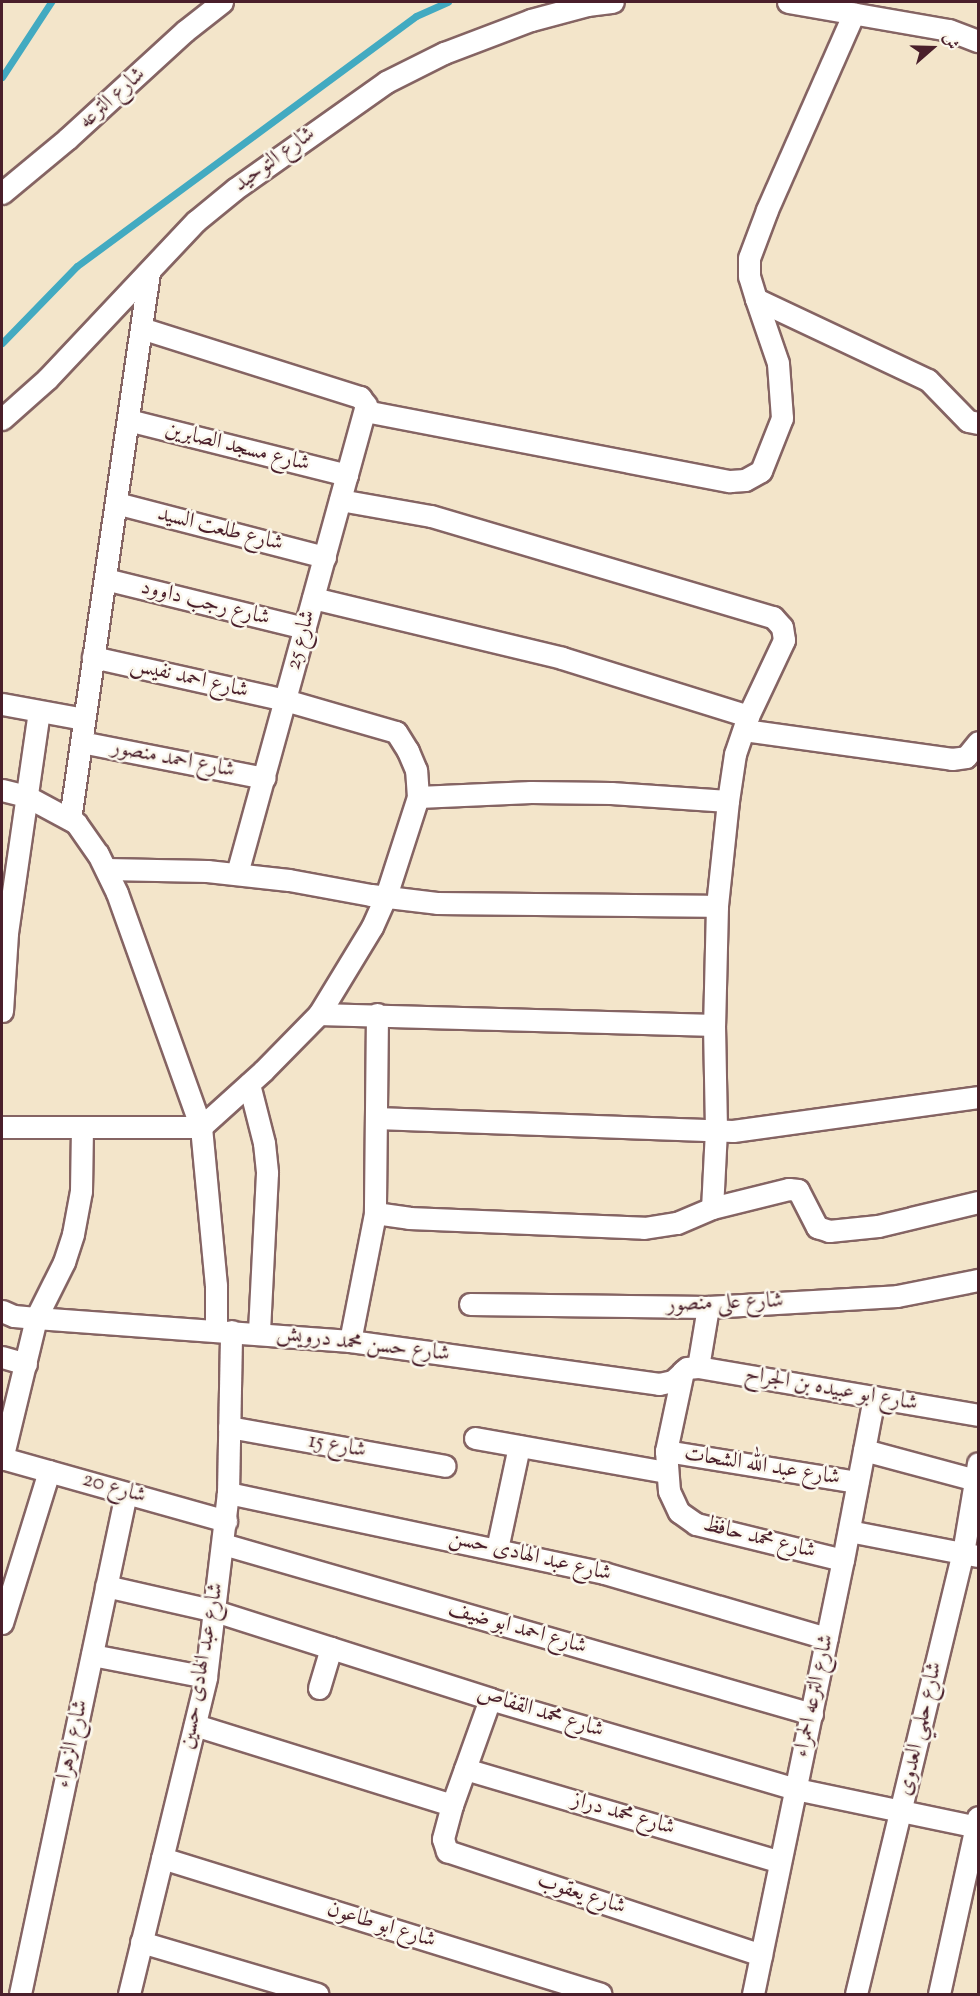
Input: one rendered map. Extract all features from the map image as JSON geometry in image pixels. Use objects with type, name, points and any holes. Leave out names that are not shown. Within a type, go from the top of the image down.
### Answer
[{"type":"street","name":"شارع الترعه","points":[[2,193],[68,139],[185,31],[222,2]]},
{"type":"street","name":"شارع التوحيد","points":[[2,419],[47,379],[196,221],[235,189],[386,82],[444,53],[531,20],[587,5],[613,2]]},
{"type":"street","points":[[788,2],[949,30],[978,41]]},
{"type":"street","points":[[141,328],[360,397],[365,408],[729,481],[745,480],[761,471],[782,418],[778,363],[749,276],[749,258],[767,210],[854,13]]},
{"type":"street","points":[[2,790],[26,796],[70,819],[149,272]]},
{"type":"street","points":[[756,299],[928,380],[968,421],[978,423]]},
{"type":"street","name":"شارع 25","points":[[237,874],[365,408]]},
{"type":"street","name":"شارع مسجد الصابرين","points":[[128,420],[347,476]]},
{"type":"street","points":[[340,500],[431,516],[773,617],[782,627],[784,640],[746,723],[735,754],[728,801],[717,906],[714,1025],[716,1130],[712,1208]]},
{"type":"street","name":"شارع طلعت السيد","points":[[116,503],[325,557]]},
{"type":"street","name":"شارع رجب داوود","points":[[105,579],[305,628]]},
{"type":"street","points":[[313,598],[561,658],[746,723],[952,759],[966,757],[978,742]]},
{"type":"street","name":"شارع احمد نفيس","points":[[93,657],[285,700],[396,732],[416,770],[418,797]]},
{"type":"street","points":[[2,704],[84,720]]},
{"type":"street","points":[[2,1011],[2,965],[39,711]]},
{"type":"street","name":"شارع احمد منصور","points":[[81,742],[264,778]]},
{"type":"street","points":[[2,1128],[201,1127],[249,1084],[319,1014],[372,927],[386,896],[418,797],[531,792],[600,793],[728,801]]},
{"type":"street","name":"شارع عبد الهادى حسين","points":[[70,819],[82,831],[106,869],[201,1127],[216,1285],[224,1331],[229,1427],[226,1521],[206,1677],[129,1995]]},
{"type":"street","points":[[106,869],[207,871],[237,874],[437,903],[495,906],[717,906]]},
{"type":"street","points":[[319,1014],[714,1025]]},
{"type":"street","points":[[350,1341],[375,1213],[377,1014]]},
{"type":"street","points":[[249,1084],[264,1143],[267,1173],[259,1333]]},
{"type":"street","points":[[376,1118],[733,1131],[978,1097]]},
{"type":"street","points":[[2,1458],[36,1318],[64,1262],[73,1234],[81,1191],[82,1127]]},
{"type":"street","points":[[375,1213],[409,1218],[644,1228],[677,1223],[712,1208],[789,1189],[798,1190],[817,1227],[829,1231],[878,1226],[978,1202]]},
{"type":"street","name":"شارع على منصور","points":[[470,1304],[708,1307],[897,1296],[978,1280]]},
{"type":"street","name":"شارع محمد حافظ","points":[[708,1307],[666,1461],[673,1502],[679,1512],[696,1524],[843,1560]]},
{"type":"street","name":"شارع حسن محمد درويش","points":[[2,1311],[14,1316],[36,1318],[350,1341],[659,1384],[673,1381],[691,1369]]},
{"type":"street","points":[[2,1357],[26,1364]]},
{"type":"street","name":"شارع ابو عبيده بن الجراح","points":[[691,1369],[978,1415]]},
{"type":"street","name":"شارع الترعه الحمراء","points":[[753,1995],[812,1714],[874,1397]]},
{"type":"street","name":"شارع 15","points":[[229,1427],[445,1466]]},
{"type":"street","name":"شارع عبد الله الشحات","points":[[475,1438],[519,1446],[858,1482]]},
{"type":"street","points":[[497,1549],[519,1446]]},
{"type":"street","points":[[864,1450],[977,1471]]},
{"type":"street","name":"شارع 20","points":[[2,1458],[226,1521]]},
{"type":"street","points":[[2,1623],[49,1471]]},
{"type":"street","name":"شارع حلمي العدوى","points":[[856,1995],[901,1812],[971,1555],[977,1471]]},
{"type":"street","name":"شارع الزهراء","points":[[20,1995],[126,1493]]},
{"type":"street","name":"شارع عبد الهادى حسن","points":[[228,1493],[497,1549],[636,1581],[827,1638]]},
{"type":"street","points":[[849,1531],[971,1555]]},
{"type":"street","name":"شارع احمد ابو ضيف","points":[[223,1544],[812,1714]]},
{"type":"street","name":"شارع محمد القفاص","points":[[106,1586],[215,1611],[490,1699],[796,1789],[901,1812],[978,1824]]},
{"type":"street","points":[[319,1688],[331,1648]]},
{"type":"street","points":[[92,1655],[206,1677]]},
{"type":"street","points":[[195,1725],[453,1805],[490,1699]]},
{"type":"street","name":"شارع محمد دراز","points":[[465,1769],[780,1862]]},
{"type":"street","name":"شارع يعقوب","points":[[453,1805],[443,1839],[447,1851],[761,1955]]},
{"type":"street","points":[[939,1995],[978,1824]]},
{"type":"street","name":"شارع ابو طاعون","points":[[162,1858],[600,1995]]},
{"type":"street","points":[[141,1942],[318,1995]]},
{"type":"waterway","points":[[2,77],[51,2]]},
{"type":"waterway","points":[[2,343],[77,266],[416,16],[448,2]]}]
